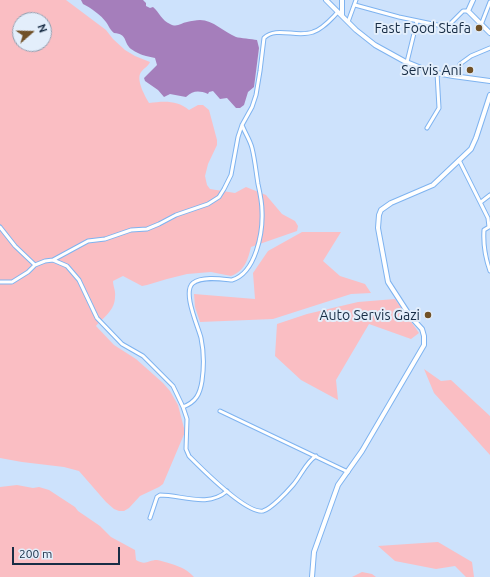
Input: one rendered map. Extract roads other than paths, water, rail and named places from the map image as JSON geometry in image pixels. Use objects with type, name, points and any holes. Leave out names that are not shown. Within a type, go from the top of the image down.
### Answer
[{"type":"street","points":[[326,0],[348,22],[375,45],[407,62],[431,72],[490,81]]},
{"type":"street","points":[[0,282],[12,282],[28,272],[35,265],[53,260],[88,241],[105,239],[131,230],[147,229],[176,215],[208,204],[219,196],[231,175],[236,146],[242,126],[252,108],[256,95],[264,38],[274,32],[296,34],[318,30],[340,14],[342,0]]},
{"type":"street","points":[[348,22],[356,0]]},
{"type":"street","points":[[468,11],[472,0]]},
{"type":"street","points":[[481,25],[490,2]]},
{"type":"street","points":[[354,4],[417,21],[447,27],[463,11],[468,11]]},
{"type":"street","points":[[468,11],[490,34]]},
{"type":"street","points":[[407,62],[417,21]]},
{"type":"street","points":[[460,64],[471,56],[490,48]]},
{"type":"street","points":[[427,128],[439,108],[437,73]]},
{"type":"street","points":[[312,577],[313,556],[338,485],[362,451],[424,345],[422,329],[395,295],[388,282],[378,228],[379,214],[381,210],[391,203],[433,185],[471,148],[490,95]]},
{"type":"street","points":[[184,407],[194,401],[198,396],[204,372],[201,339],[190,303],[190,287],[192,283],[196,281],[210,278],[236,279],[248,269],[252,262],[260,238],[262,209],[256,167],[251,146],[242,126]]},
{"type":"street","points":[[459,160],[481,202],[490,225],[484,230],[483,247],[490,271]]},
{"type":"street","points":[[481,202],[490,195]]},
{"type":"street","points":[[0,227],[15,246],[35,265]]},
{"type":"street","points":[[53,260],[67,266],[79,280],[97,318],[122,344],[143,356],[169,381],[184,407],[187,418],[187,453],[227,491],[251,508],[260,511],[265,510],[295,484],[310,460],[316,456]]},
{"type":"street","points":[[220,411],[348,472]]},
{"type":"street","points":[[150,518],[157,497],[160,495],[205,500],[219,497],[227,491]]},
{"type":"place","name":"Fast Food Stafa","points":[[479,28]]},
{"type":"place","name":"Servis Ani","points":[[470,70]]},
{"type":"place","name":"Auto Servis Gazi","points":[[428,315]]}]
